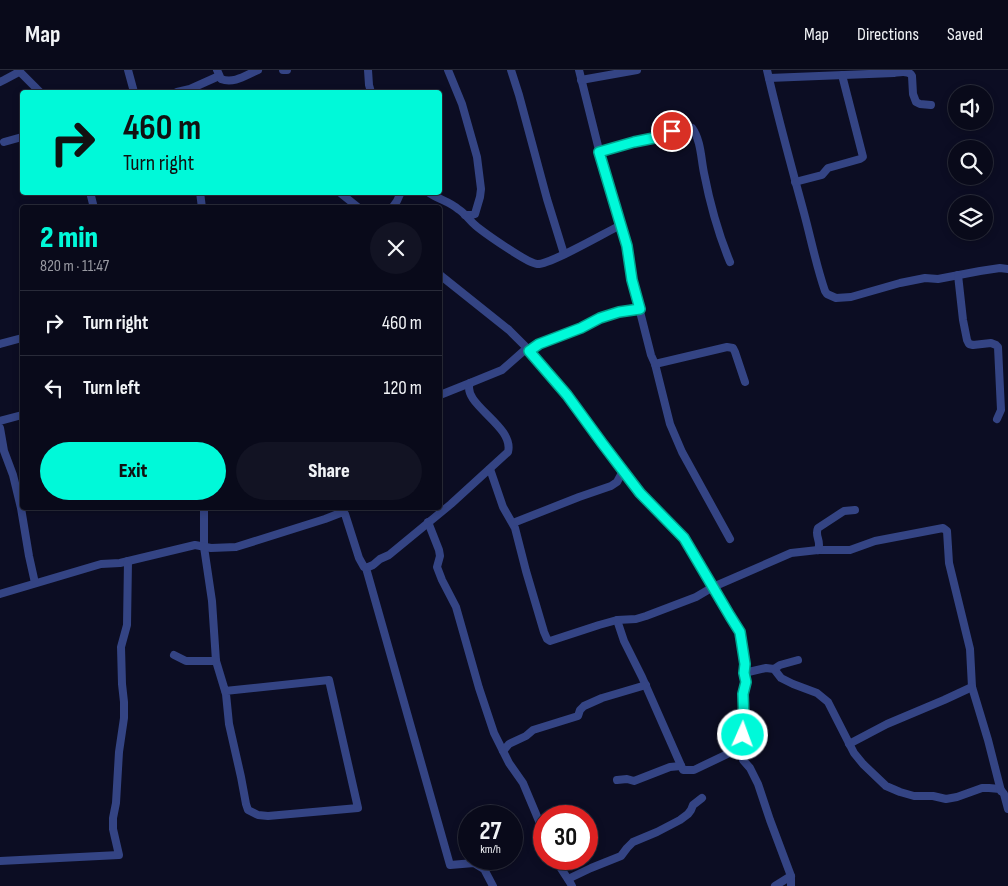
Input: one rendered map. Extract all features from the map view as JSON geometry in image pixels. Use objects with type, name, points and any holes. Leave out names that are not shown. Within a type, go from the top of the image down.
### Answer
[{"type":"street","points":[[128,70],[133,90]]},
{"type":"street","points":[[192,90],[218,73],[221,79],[230,81],[258,70]]},
{"type":"street","points":[[368,70],[370,90]]},
{"type":"street","points":[[448,70],[465,113],[476,157],[481,189],[475,214],[466,215]]},
{"type":"street","points":[[511,70],[564,254]]},
{"type":"street","points":[[579,70],[599,152],[627,246],[632,280],[651,355],[656,364],[670,424],[679,445],[730,539]]},
{"type":"street","points":[[581,80],[637,70]]},
{"type":"street","points":[[0,82],[18,71],[38,90]]},
{"type":"street","points":[[931,105],[916,102],[913,94],[912,76],[907,71],[842,75],[768,74],[816,266],[825,291],[836,298],[850,297],[925,278],[938,279],[980,271],[1008,269]]},
{"type":"street","points":[[796,182],[822,175],[828,168],[863,157],[842,75]]},
{"type":"street","points":[[599,152],[654,138],[680,128],[692,128],[697,136],[714,218],[730,262]]},
{"type":"street","points":[[4,142],[20,138]]},
{"type":"street","points":[[342,195],[355,205]]},
{"type":"street","points":[[434,195],[450,203],[490,236],[536,264],[564,254],[620,224]]},
{"type":"street","points":[[958,275],[969,344],[996,344],[998,347],[1001,410],[997,419]]},
{"type":"street","points":[[442,277],[509,330],[528,349],[567,395],[640,493],[684,538],[740,632],[746,682],[743,694],[743,760],[750,768],[758,784],[791,876],[791,886]]},
{"type":"street","points":[[442,394],[502,370],[528,349],[539,344],[581,328],[600,318],[619,312],[640,309]]},
{"type":"street","points":[[0,344],[20,339]]},
{"type":"street","points":[[656,364],[730,347],[735,352],[745,382]]},
{"type":"street","points":[[366,568],[389,555],[508,452],[509,446],[506,437],[471,396],[468,388],[470,382]]},
{"type":"street","points":[[0,421],[20,416]]},
{"type":"street","points":[[0,428],[4,451],[13,475],[20,504]]},
{"type":"street","points":[[490,469],[504,507],[513,523],[547,639],[550,641],[617,620],[636,619],[646,616],[696,597],[785,555],[818,550],[850,550],[874,541],[943,528],[947,531],[949,563],[970,649],[972,686],[1001,790],[1008,808]]},
{"type":"street","points":[[513,523],[611,486],[617,482],[623,471]]},
{"type":"street","points":[[21,510],[35,583]]},
{"type":"street","points":[[204,510],[204,547],[212,601],[216,661],[225,690],[229,724],[248,810],[258,815],[268,816],[358,808],[329,680],[225,690]]},
{"type":"street","points":[[818,550],[820,544],[817,534],[818,528],[844,511],[855,510]]},
{"type":"street","points":[[0,594],[101,564],[128,561],[195,545],[221,548],[236,547],[325,519],[344,511],[359,558],[366,568],[450,865],[474,863],[484,868],[493,886]]},
{"type":"street","points":[[428,522],[439,550],[438,567],[442,580],[456,608],[494,734],[509,763],[523,784],[533,807]]},
{"type":"street","points":[[0,861],[119,855],[113,829],[113,818],[124,718],[121,647],[128,625],[128,561]]},
{"type":"street","points":[[617,620],[624,641],[683,770],[694,770],[742,748]]},
{"type":"street","points":[[174,655],[186,661],[216,661]]},
{"type":"street","points":[[744,673],[766,668],[774,669],[780,665],[798,660]]},
{"type":"street","points":[[774,669],[782,678],[792,684],[817,693],[828,702],[854,752],[863,764],[886,786],[914,796],[933,796],[946,799],[982,788],[1001,790]]},
{"type":"street","points":[[503,751],[509,744],[526,736],[533,730],[578,716],[584,706],[602,698],[646,686]]},
{"type":"street","points":[[849,744],[887,724],[972,686]]},
{"type":"street","points":[[617,780],[627,778],[634,781],[670,767],[681,766]]},
{"type":"street","points":[[561,870],[570,882],[591,868],[621,856],[633,842],[680,820],[702,798]]},
{"type":"street","points":[[775,886],[791,876]]},
{"type":"route","points":[[672,131],[654,138],[599,152],[627,246],[632,280],[640,309],[619,312],[600,318],[581,328],[539,344],[529,351],[567,395],[640,493],[684,538],[740,632],[746,682],[743,694],[743,735]]}]
